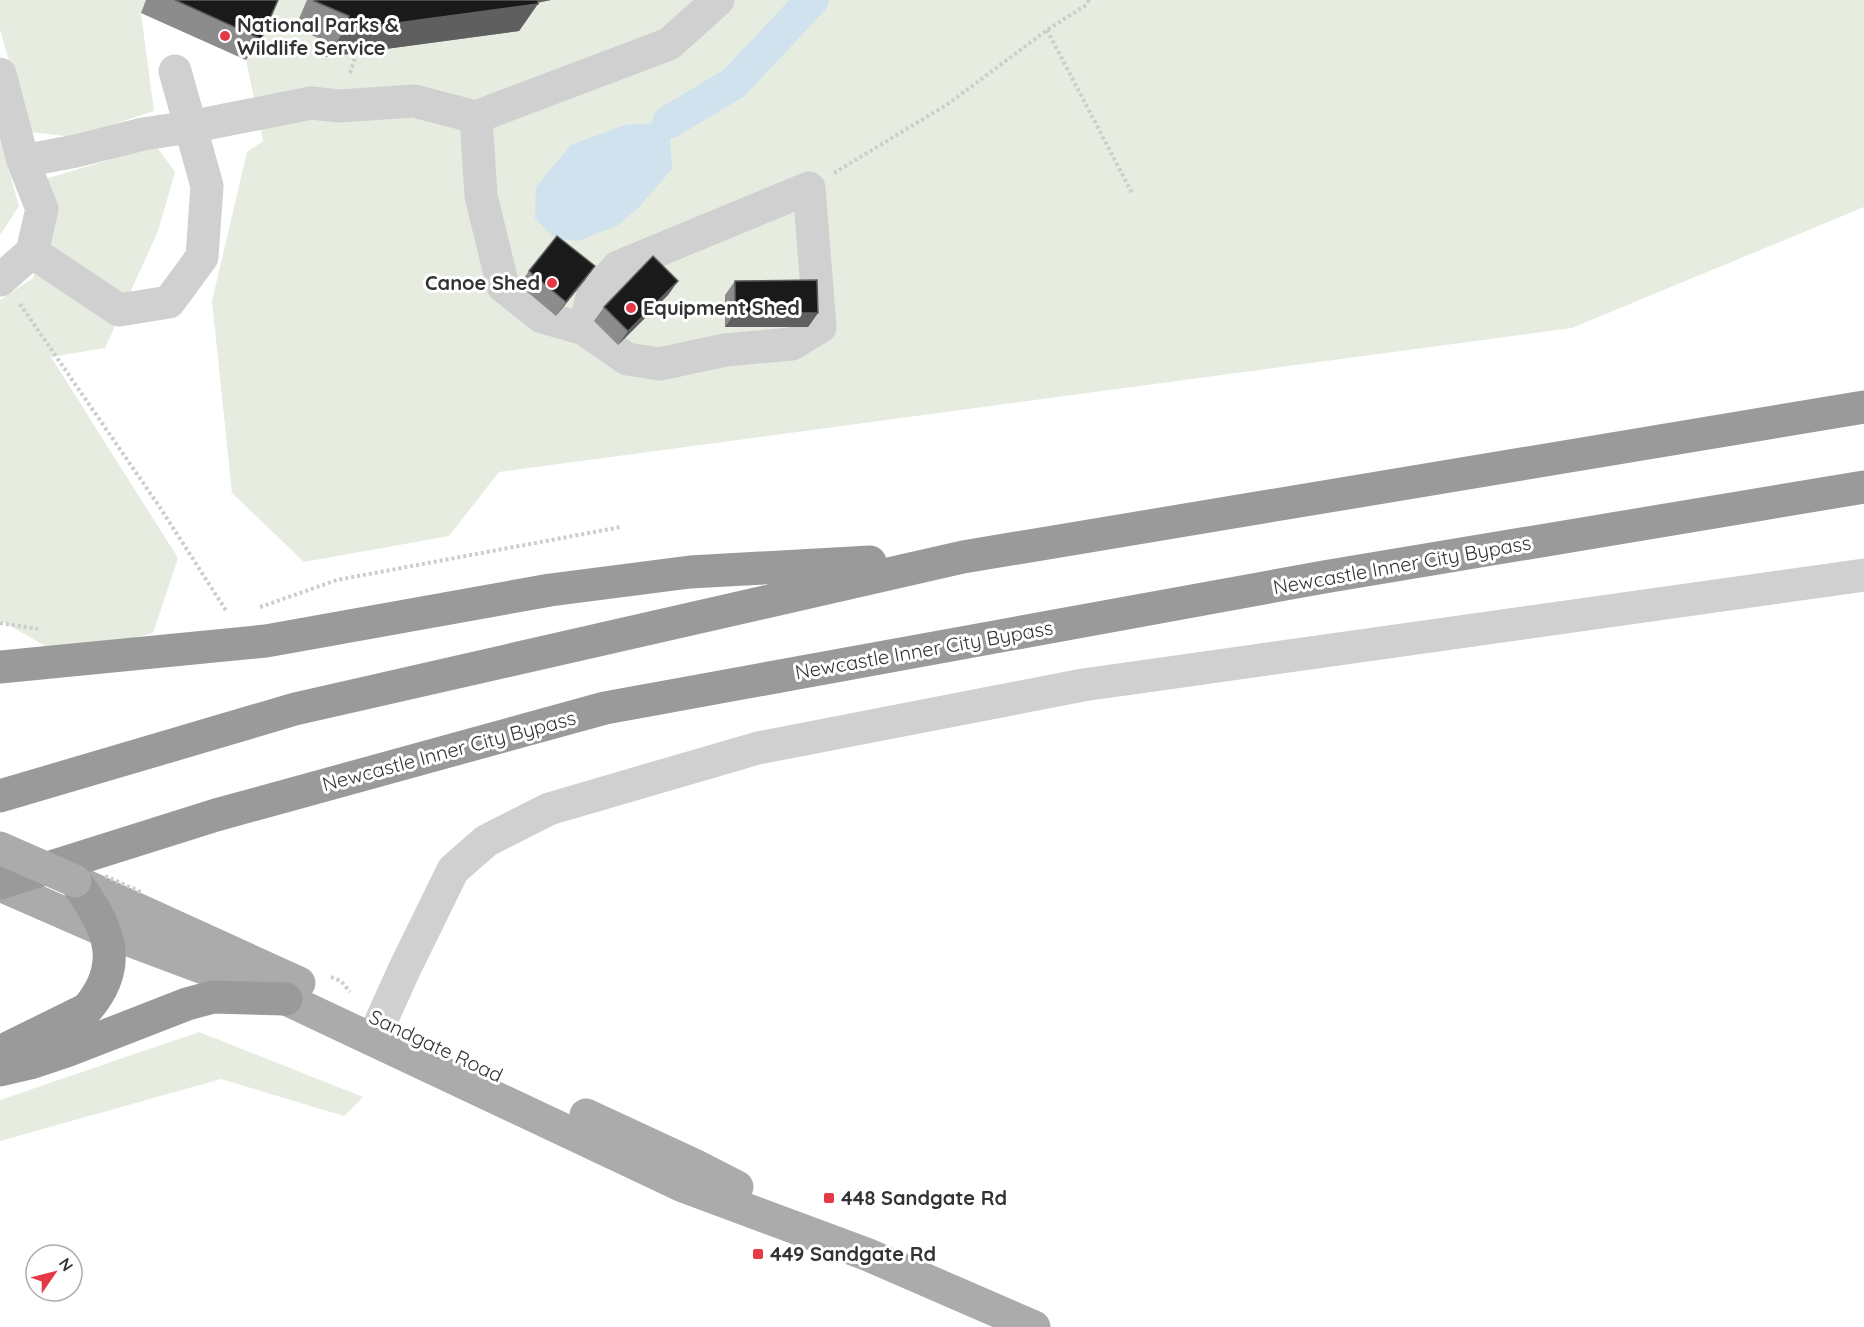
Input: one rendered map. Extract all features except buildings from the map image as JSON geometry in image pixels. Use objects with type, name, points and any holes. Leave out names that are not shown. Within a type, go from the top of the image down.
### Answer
[{"type":"highway","points":[[0,796],[295,709],[963,557],[1861,407]]},
{"type":"highway","name":"Newcastle Inner City Bypass","points":[[0,884],[216,815],[605,708],[1324,578],[1864,487]]},
{"type":"highway","points":[[0,667],[266,641],[550,590],[690,572],[963,557]]},
{"type":"highway","points":[[0,1052],[87,1009],[104,984],[110,966],[110,949],[105,931],[93,905],[75,881]]},
{"type":"highway","points":[[0,1070],[39,1060],[187,1004],[213,997],[286,999]]},
{"type":"main road","name":"Sandgate Road","points":[[0,848],[694,1165],[866,1254]]},
{"type":"main road","name":"Sandgate Road","points":[[0,884],[105,931],[286,999],[683,1186],[866,1254],[1034,1327]]},
{"type":"street","points":[[23,160],[76,151],[143,134],[311,103],[339,106],[414,101],[476,117],[669,44],[718,0]]},
{"type":"street","points":[[32,252],[119,310],[169,303],[202,257],[207,186],[175,71]]},
{"type":"street","points":[[0,74],[23,160],[42,209],[32,252],[1,280]]},
{"type":"street","points":[[476,117],[481,196],[503,286],[542,317],[584,329],[627,359],[660,364],[725,350],[792,344],[820,327],[809,188],[618,267],[592,297],[584,329]]},
{"type":"street","points":[[381,1021],[453,870],[486,841],[549,809],[758,748],[1083,686],[1864,575]]},
{"type":"path","points":[[809,188],[948,104],[1047,30],[1086,5],[1089,0]]},
{"type":"path","points":[[1047,30],[1132,193]]},
{"type":"path","points":[[339,106],[361,42]]},
{"type":"path","points":[[1,280],[159,506],[230,618]]},
{"type":"path","points":[[252,610],[337,580],[621,527]]},
{"type":"path","points":[[0,623],[46,630]]},
{"type":"shaded area","points":[[0,0],[1864,0],[1864,207],[1572,328],[499,472],[449,536],[304,562],[232,493],[212,301],[247,152],[263,141],[246,60],[141,13],[154,111],[75,137],[30,132],[0,30]]},
{"type":"shaded area","points":[[0,139],[19,206],[0,235]]},
{"type":"shaded area","points":[[156,146],[175,172],[158,231],[105,348],[51,357],[178,558],[153,633],[61,655],[0,620],[0,300],[33,278],[48,233],[45,179]]},
{"type":"shaded area","points":[[199,1032],[363,1097],[344,1116],[221,1079],[0,1141],[0,1100]]},
{"type":"water","points":[[669,122],[672,169],[639,207],[618,225],[578,241],[554,238],[535,218],[536,187],[571,145],[625,125]]},
{"type":"waterway","points":[[669,122],[734,83],[812,0]]},
{"type":"place","name":"National Parks & Wildlife Service","points":[[225,36]]},
{"type":"place","name":"Canoe Shed","points":[[552,283]]},
{"type":"place","name":"Equipment Shed","points":[[631,308]]},
{"type":"place","name":"448 Sandgate Rd","points":[[829,1198]]},
{"type":"place","name":"449 Sandgate Rd","points":[[758,1254]]}]
